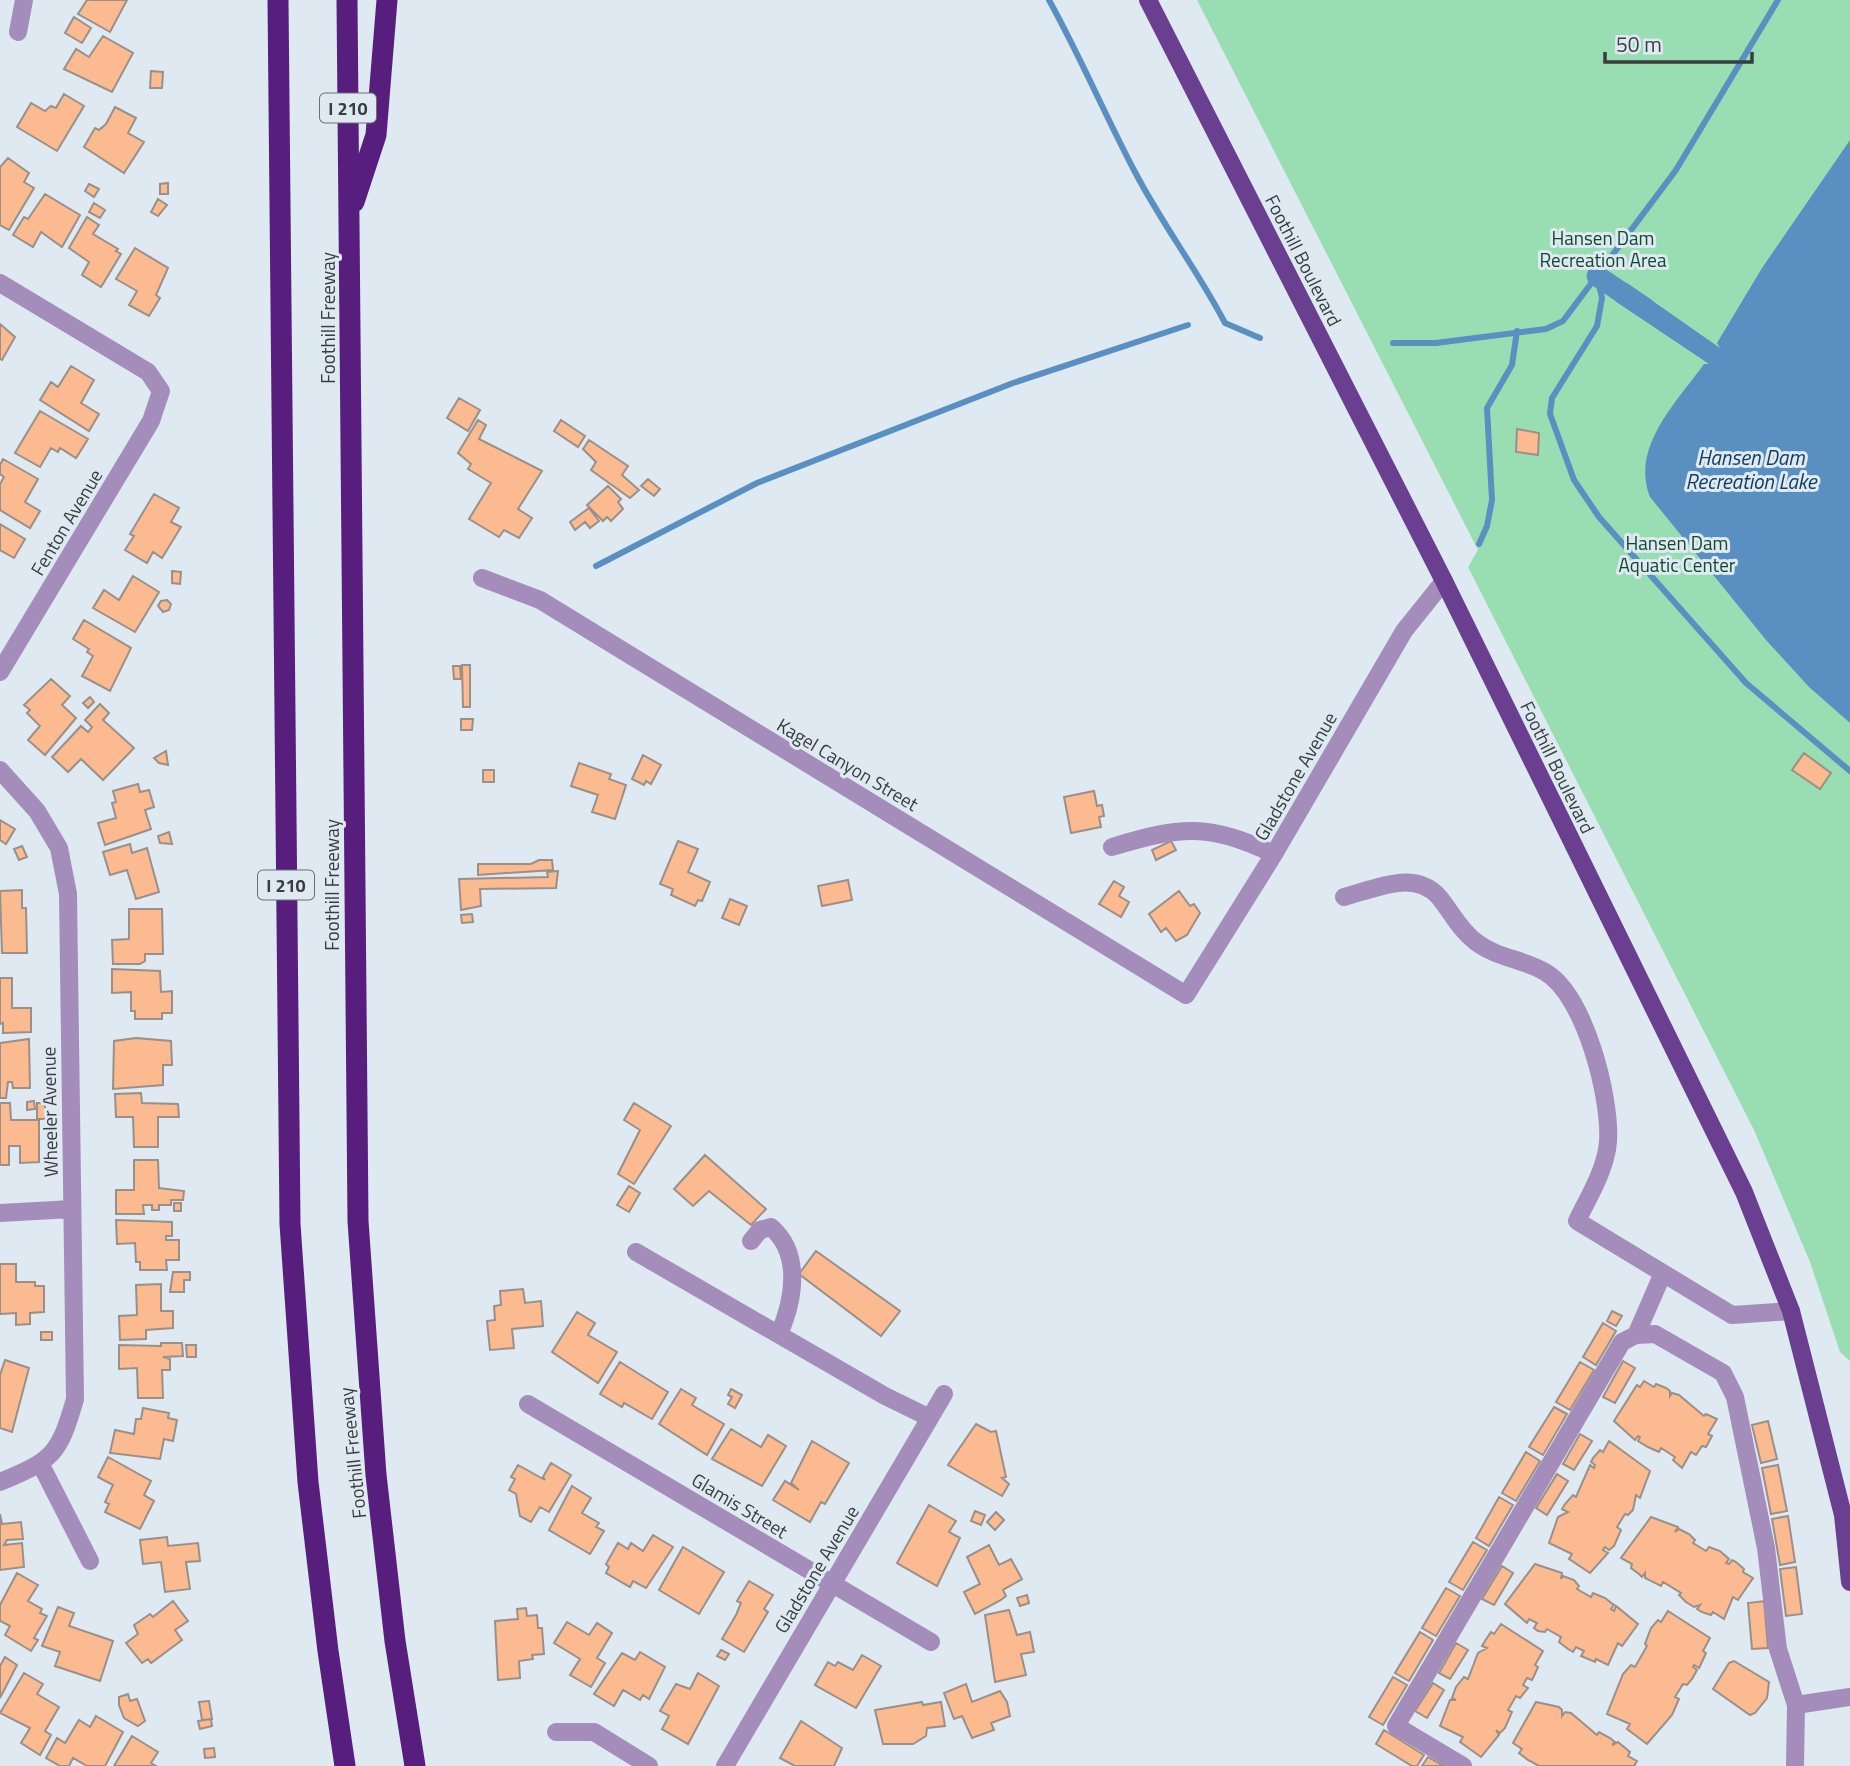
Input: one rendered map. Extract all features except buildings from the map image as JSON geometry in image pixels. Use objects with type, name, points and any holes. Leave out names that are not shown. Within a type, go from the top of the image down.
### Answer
[{"type":"highway","name":"I 210","points":[[278,0],[290,1224],[308,1482],[345,1766]]},
{"type":"highway","name":"Foothill Freeway","points":[[347,0],[358,1222],[376,1475],[396,1642],[415,1766]]},
{"type":"highway","points":[[349,217],[376,135],[387,0]]},
{"type":"main road","name":"Foothill Boulevard","points":[[1148,0],[1444,581],[1744,1192],[1791,1311],[1843,1515],[1850,1582]]},
{"type":"street","points":[[18,32],[24,0]]},
{"type":"street","name":"Fenton Avenue","points":[[0,283],[148,372],[161,391],[151,421],[0,673]]},
{"type":"street","name":"Kagel Canyon Street","points":[[482,578],[540,600],[1186,995]]},
{"type":"street","name":"Gladstone Avenue","points":[[1186,995],[1274,854],[1404,631],[1444,581]]},
{"type":"street","name":"Wheeler Avenue","points":[[0,770],[37,811],[60,848],[68,894],[75,1399],[64,1436],[41,1465]]},
{"type":"street","points":[[1112,847],[1160,832],[1207,831],[1234,836],[1274,854]]},
{"type":"street","points":[[1344,897],[1395,883],[1415,882],[1428,887],[1438,896],[1461,930],[1478,944],[1545,971],[1560,985],[1577,1010],[1589,1041],[1605,1108],[1608,1144],[1596,1182],[1577,1221],[1732,1315],[1791,1311]]},
{"type":"street","points":[[0,1213],[72,1209]]},
{"type":"street","points":[[751,1241],[760,1230],[771,1227],[783,1238],[793,1280],[790,1309],[779,1334]]},
{"type":"street","points":[[636,1252],[930,1418]]},
{"type":"street","points":[[1636,1335],[1664,1273]]},
{"type":"street","points":[[1463,1766],[1396,1726],[1622,1342],[1636,1335],[1655,1335],[1723,1373],[1735,1397],[1766,1548],[1778,1648],[1796,1705],[1795,1766]]},
{"type":"street","name":"Gladstone Avenue","points":[[725,1766],[944,1394]]},
{"type":"street","name":"Glamis Street","points":[[528,1404],[931,1642]]},
{"type":"street","points":[[0,1482],[41,1465],[90,1561]]},
{"type":"street","points":[[1796,1705],[1850,1697]]},
{"type":"street","points":[[556,1732],[594,1732],[649,1766]]},
{"type":"green space","name":"Hansen Dam Recreation Area","points":[[1197,0],[1850,0],[1850,1361],[1840,1352],[1810,1262],[1754,1130],[1468,567],[1478,550]]},
{"type":"water","name":"Hansen Dam Recreation Lake","points":[[1850,140],[1850,723],[1809,687],[1766,640],[1650,497],[1645,478],[1651,443],[1670,410],[1704,364],[1709,364],[1615,301],[1627,283],[1720,348],[1717,343],[1762,268]]},
{"type":"waterway","points":[[1049,0],[1135,172],[1225,323],[1260,338]]},
{"type":"waterway","points":[[1393,343],[1436,343],[1546,329],[1563,321],[1676,170],[1778,0]]},
{"type":"waterway","points":[[1597,276],[1602,298],[1597,326],[1552,398],[1550,414],[1574,480],[1599,517],[1746,683],[1850,771]]},
{"type":"waterway","points":[[1597,276],[1645,308]]},
{"type":"waterway","points":[[596,566],[757,483],[1013,383],[1188,325]]},
{"type":"waterway","points":[[1479,544],[1487,526],[1492,500],[1487,408],[1512,365],[1517,331]]},
{"type":"park label","name":"Hansen Dam Aquatic Center","points":[[1677,553]]}]
